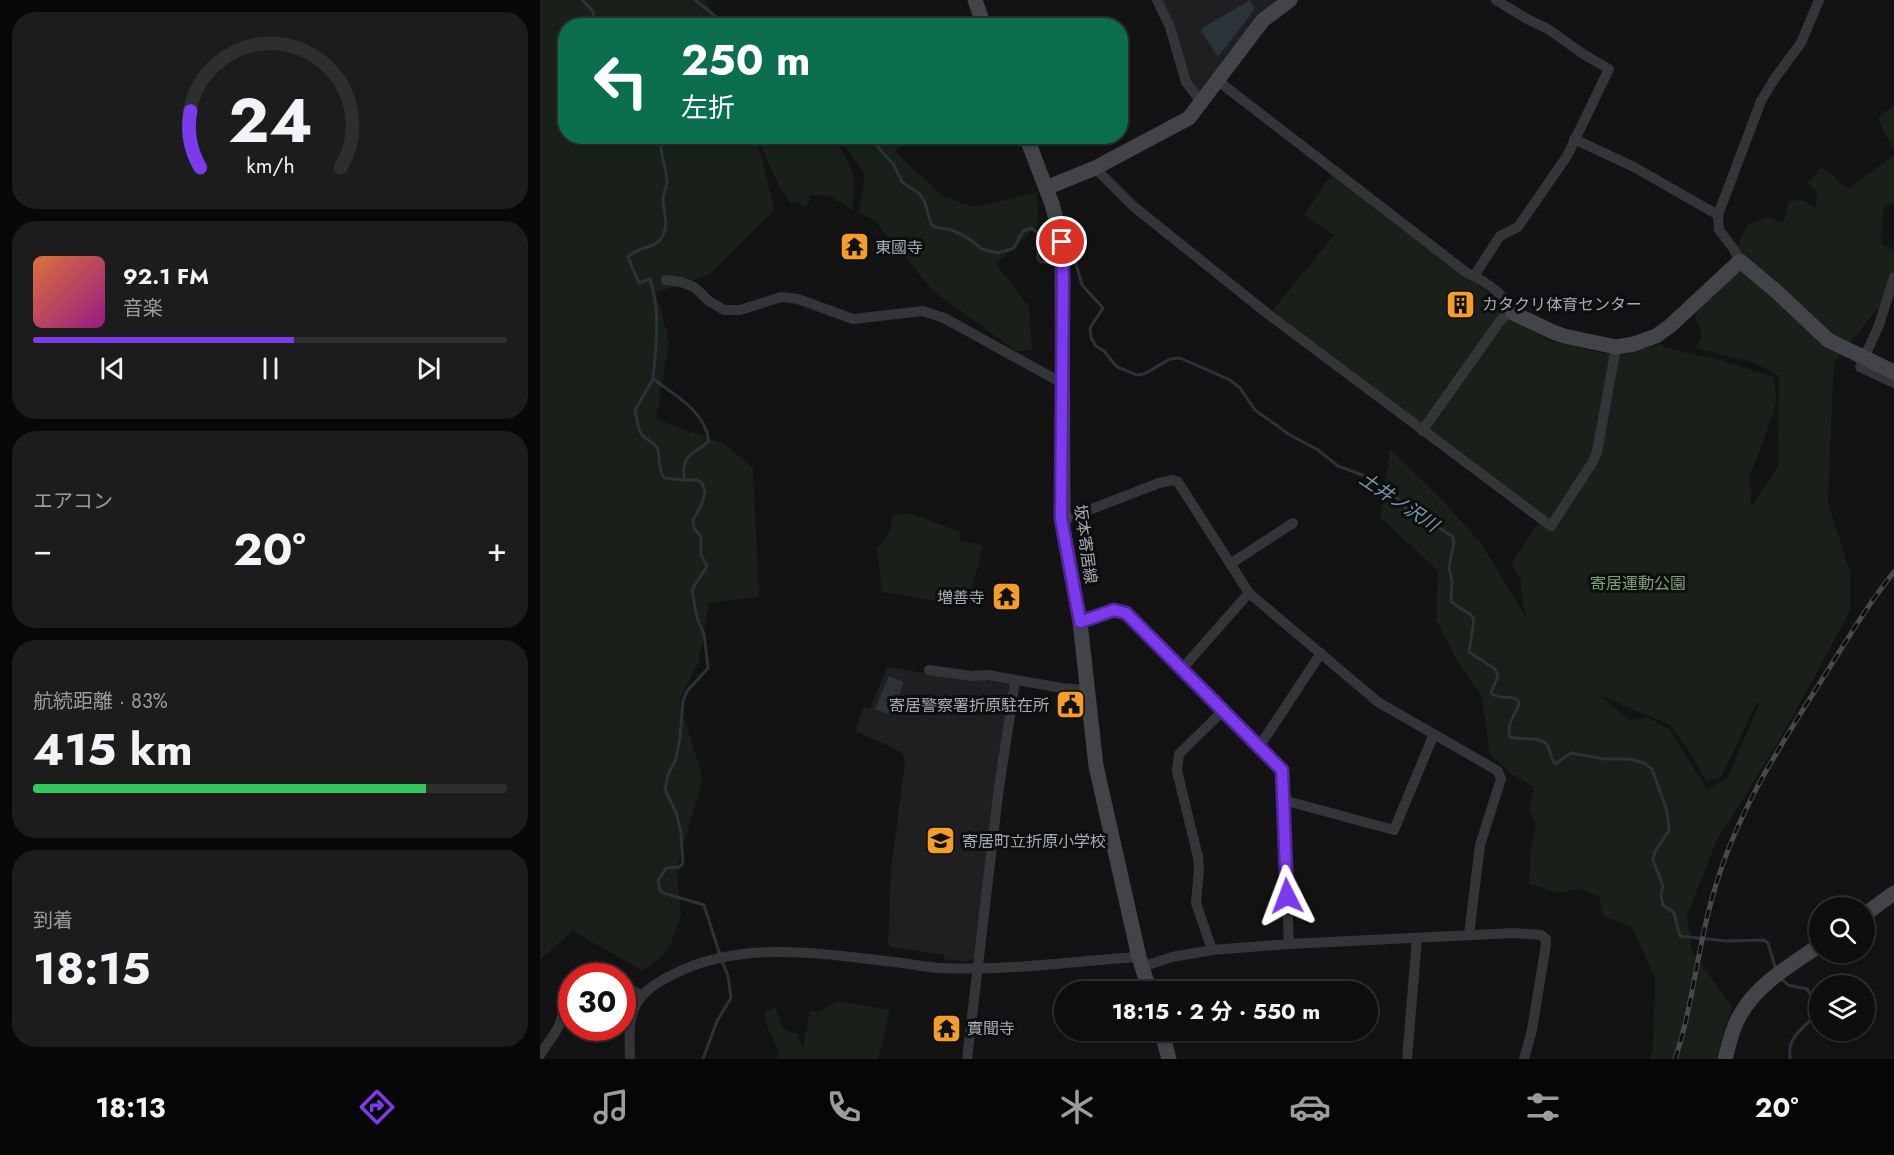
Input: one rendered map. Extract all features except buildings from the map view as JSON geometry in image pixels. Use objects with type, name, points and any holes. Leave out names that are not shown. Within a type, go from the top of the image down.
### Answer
[{"type":"street","points":[[975,0],[981,18]]},
{"type":"street","points":[[1157,0],[1170,27],[1186,82],[1202,103]]},
{"type":"street","points":[[1046,188],[1095,168],[1189,118],[1263,20],[1290,0]]},
{"type":"street","points":[[1474,276],[1500,236],[1518,227],[1567,156],[1609,69],[1548,29],[1496,0]]},
{"type":"street","points":[[1819,0],[1801,43],[1761,101],[1718,215],[1719,230],[1740,261],[1828,340],[1894,372]]},
{"type":"street","points":[[1218,81],[1467,273],[1497,291],[1514,313],[1552,332],[1616,347],[1634,344],[1656,336],[1670,326],[1740,261]]},
{"type":"street","points":[[1575,139],[1634,167],[1718,215]]},
{"type":"street","name":"坂本寄居線","points":[[1029,144],[1057,219],[1062,242],[1061,518],[1080,622],[1096,766],[1140,962],[1146,981]]},
{"type":"street","points":[[1095,168],[1133,206],[1268,314],[1551,526],[1597,452],[1616,347]]},
{"type":"street","points":[[1894,277],[1879,325],[1860,367],[1894,383]]},
{"type":"street","points":[[666,280],[694,286],[709,301],[724,310],[740,310],[781,297],[798,299],[853,319],[923,312],[944,318],[1062,383]]},
{"type":"street","points":[[1422,430],[1500,321],[1506,315],[1514,313]]},
{"type":"street","points":[[1061,518],[1071,517],[1159,483],[1173,480],[1178,482],[1249,593],[1378,702],[1498,771],[1501,779],[1480,845],[1469,935]]},
{"type":"street","points":[[1230,564],[1293,523]]},
{"type":"street","points":[[1181,670],[1249,593]]},
{"type":"street","points":[[1080,622],[1114,610],[1126,613],[1282,770],[1289,944]]},
{"type":"street","points":[[1259,747],[1321,653]]},
{"type":"street","points":[[929,670],[972,676],[987,675],[1086,690]]},
{"type":"street","points":[[967,1059],[998,795],[1015,681]]},
{"type":"street","points":[[1212,950],[1196,903],[1200,869],[1178,771],[1179,754],[1223,711]]},
{"type":"street","points":[[1283,800],[1394,830],[1434,734]]},
{"type":"street","points":[[1875,907],[1894,893]]},
{"type":"street","points":[[630,1059],[632,1017],[635,1006],[642,996],[666,978],[692,965],[711,959],[796,951],[940,968],[977,969],[1140,962],[1212,950],[1289,944],[1514,933],[1541,935],[1546,939],[1532,1030],[1524,1059]]},
{"type":"street","points":[[1407,1059],[1418,938]]},
{"type":"street","points":[[1725,1059],[1739,1016],[1758,991],[1809,953]]},
{"type":"street","points":[[636,993],[642,996]]},
{"type":"street","points":[[540,1055],[558,1026]]},
{"type":"street","points":[[1164,1041],[1169,1059]]},
{"type":"shaded area","points":[[1161,0],[1282,0],[1201,93],[1189,79]]},
{"type":"shaded area","points":[[1250,0],[1255,9],[1218,57],[1201,31],[1202,28]]},
{"type":"shaded area","name":"寄居町立折原小学校","points":[[887,667],[1009,685],[975,958],[966,962],[944,959],[944,955],[891,947],[888,944],[891,870],[905,761],[903,754],[855,731],[863,707],[870,709]]},
{"type":"shaded area","points":[[889,676],[904,682],[891,715],[875,709]]},
{"type":"green space","points":[[540,0],[706,0],[715,18],[558,18],[558,144],[758,144],[775,210],[710,274],[656,293],[669,341],[656,419],[725,444],[753,468],[759,597],[709,603],[699,661],[679,701],[703,779],[677,867],[681,916],[668,951],[643,971],[636,967],[636,963],[629,963],[573,931],[540,960]]},
{"type":"green space","points":[[1894,105],[1894,150],[1878,118]]},
{"type":"green space","points":[[766,144],[837,144],[852,170],[854,186],[852,210],[828,195],[810,195],[809,203],[802,208],[799,202],[791,204],[778,184],[762,148]]},
{"type":"green space","points":[[842,144],[902,144],[895,151],[942,196],[976,207],[1037,192],[1038,225],[996,264],[1029,307],[1032,350],[1016,351],[933,291],[875,221],[859,212],[865,174]]},
{"type":"green space","name":"寄居運動公園","points":[[1894,155],[1894,204],[1884,207],[1881,244],[1894,250],[1894,289],[1834,362],[1828,502],[1850,572],[1850,611],[1786,729],[1716,842],[1687,916],[1692,952],[1732,1006],[1716,1059],[1650,1059],[1653,1046],[1655,978],[1632,927],[1603,916],[1599,897],[1579,889],[1559,893],[1529,884],[1530,856],[1536,825],[1529,810],[1534,787],[1510,773],[1489,753],[1481,695],[1460,666],[1436,620],[1438,571],[1381,518],[1390,449],[1445,503],[1480,542],[1527,619],[1522,602],[1521,581],[1511,564],[1542,517],[1271,312],[1334,235],[1304,215],[1332,174],[1493,296],[1528,328],[1550,341],[1603,353],[1624,354],[1660,344],[1665,348],[1718,359],[1774,377],[1776,398],[1774,412],[1750,475],[1751,507],[1778,467],[1779,376],[1755,363],[1696,348],[1702,334],[1695,316],[1738,254],[1740,239],[1748,224],[1768,217],[1783,223],[1789,202],[1801,199],[1816,208],[1817,192],[1808,183],[1821,168],[1828,171],[1848,189]],"holes":[[[1597,694],[1670,725],[1691,754],[1707,782],[1721,777],[1755,706],[1760,702],[1727,779],[1707,789],[1669,729],[1647,717],[1631,720]]]},
{"type":"green space","points":[[913,514],[960,532],[959,540],[983,545],[972,590],[961,605],[882,592],[877,549],[890,530],[893,515]]},
{"type":"green space","points":[[837,1001],[890,1010],[878,1059],[777,1059],[778,1051],[767,1026],[765,1012],[776,1007],[782,1028],[798,1035],[803,1048],[810,1011],[819,1012]]},
{"type":"waterway","points":[[582,0],[593,11],[594,18]]},
{"type":"waterway","name":"土井ノ沢川","points":[[695,0],[718,18]]},
{"type":"waterway","points":[[661,144],[667,182],[663,198],[665,230],[657,243],[635,251],[628,257],[639,283],[650,279],[656,304],[657,329],[653,379],[695,412],[702,421],[709,441],[690,455],[684,471],[684,480],[697,480],[702,483],[705,492],[702,504],[693,520],[694,528],[701,537],[701,555],[707,566],[692,590],[697,618],[704,634],[708,668],[687,691],[683,701],[676,759],[668,775],[665,789],[677,815],[683,864],[679,867],[666,868],[658,881],[663,893],[704,905],[720,955]]},
{"type":"waterway","name":"土井ノ沢川","points":[[875,144],[894,165],[902,182],[920,194],[931,224],[935,227],[951,230],[965,236],[982,249],[998,253],[1014,248],[1023,231],[1031,228],[1038,233],[1038,259],[1041,262],[1056,263]]},
{"type":"waterway","name":"土井ノ沢川","points":[[1073,262],[1076,264],[1082,285],[1103,308],[1090,328],[1091,338],[1117,367],[1137,375],[1144,374],[1170,359],[1180,358],[1230,380],[1240,388],[1255,410],[1290,435],[1318,450],[1338,466],[1365,476],[1397,498],[1410,513],[1452,536],[1454,542],[1449,568],[1452,582],[1451,602],[1471,615],[1474,620],[1469,652],[1495,669],[1498,676],[1491,693],[1518,700],[1519,704],[1510,724],[1510,737],[1541,740],[1548,747],[1555,764],[1571,753],[1604,759],[1629,759],[1644,763],[1652,769],[1667,811],[1669,831],[1655,851],[1653,860],[1663,886],[1661,895],[1663,905],[1674,913],[1680,936],[1726,941],[1764,940],[1768,943],[1776,970]]},
{"type":"waterway","points":[[653,379],[635,410],[639,428],[643,436],[657,447],[664,478],[684,480]]},
{"type":"waterway","points":[[703,1059],[717,1021],[731,998],[728,976],[722,961]]},
{"type":"waterway","name":"土井ノ沢川","points":[[1781,978],[1788,985],[1807,989],[1815,1009],[1810,1021],[1794,1037],[1790,1048],[1790,1059]]},
{"type":"railway","points":[[1675,1059],[1713,895],[1722,865],[1746,809],[1790,730],[1866,611],[1894,572]]},
{"type":"place","name":"東國寺","points":[[854,247]]},
{"type":"place","name":"カタクリ体育センター","points":[[1461,304]]},
{"type":"place","name":"増善寺","points":[[1006,597]]},
{"type":"place","name":"寄居警察署折原駐在所","points":[[1070,705]]},
{"type":"place","name":"寄居町立折原小学校","points":[[941,841]]},
{"type":"place","name":"實聞寺","points":[[946,1028]]},
{"type":"route","points":[[1062,242],[1061,518],[1080,622],[1114,610],[1126,613],[1282,770],[1287,896]]}]
